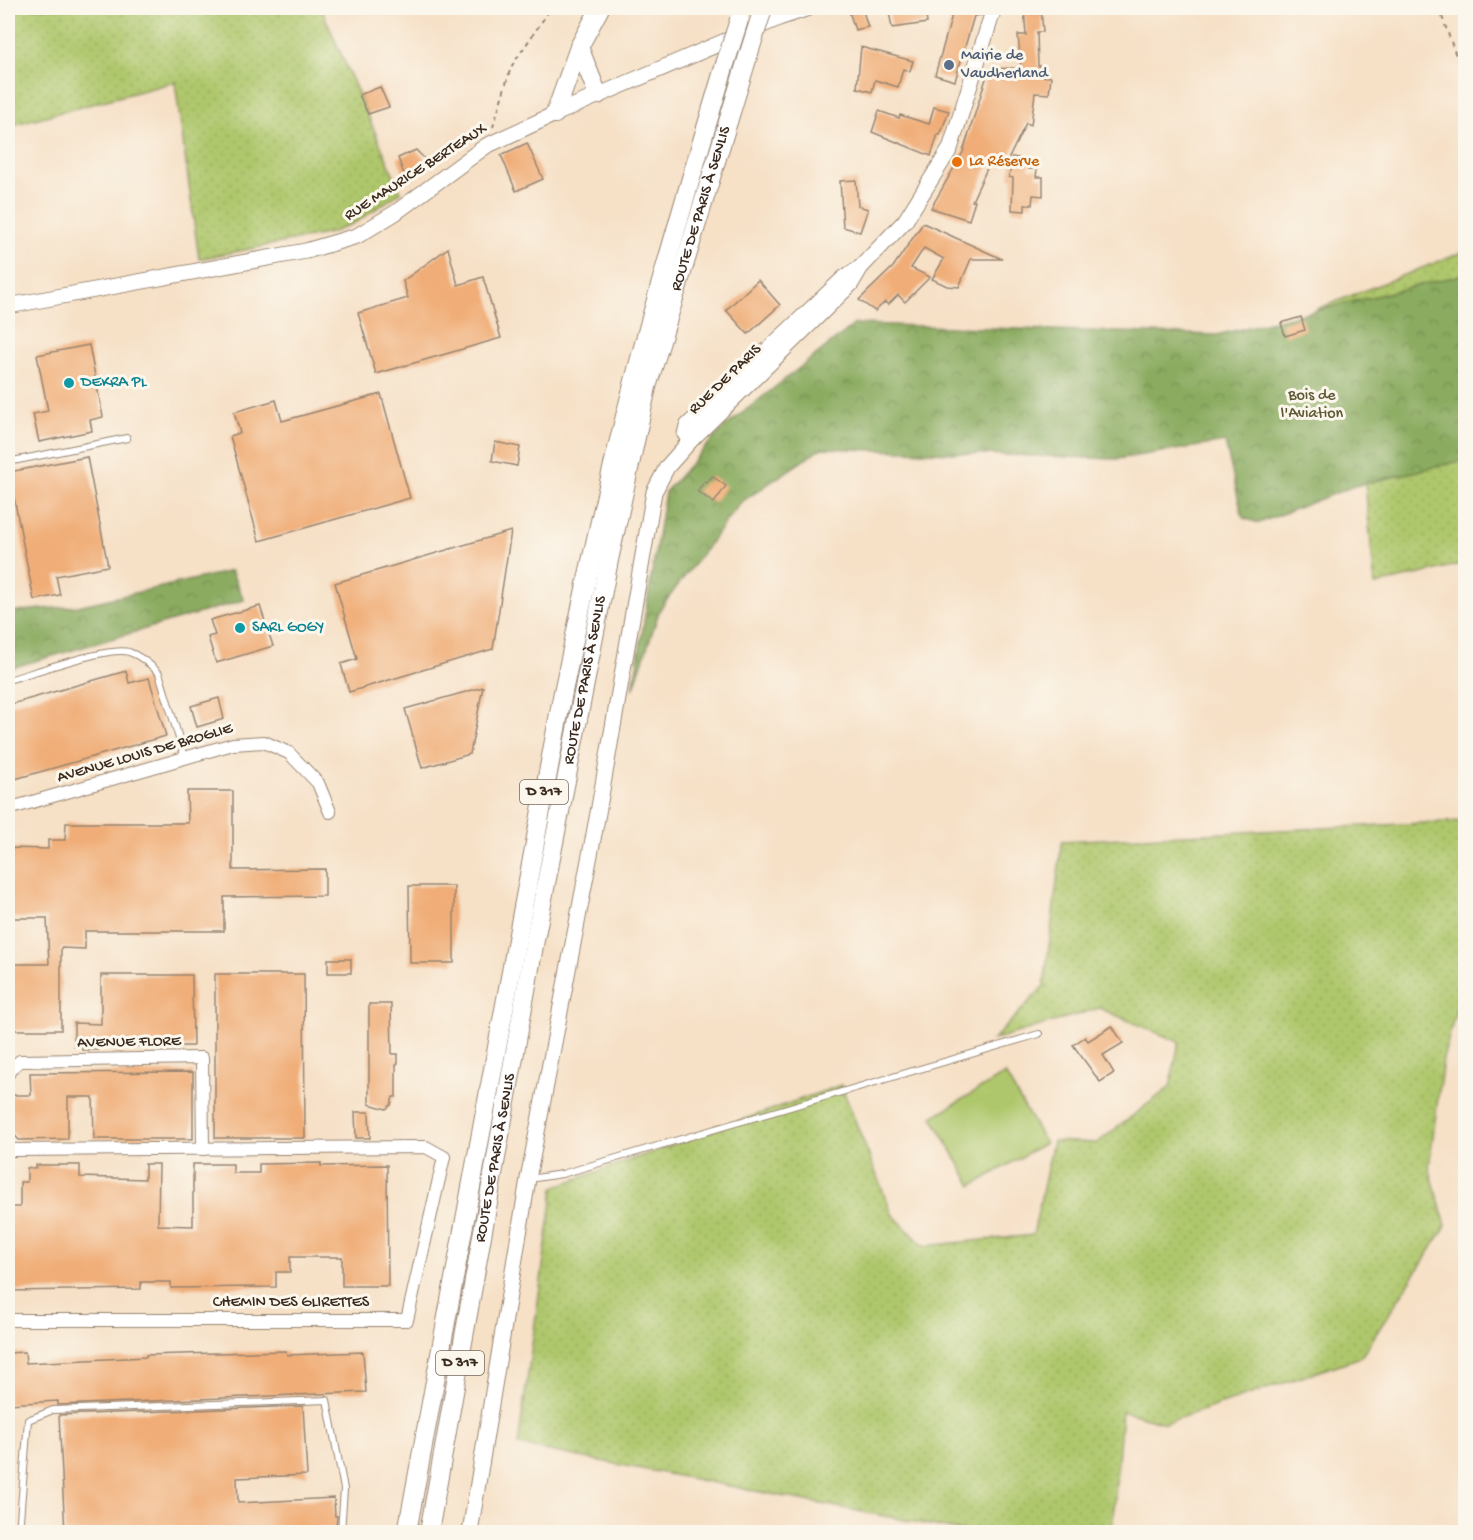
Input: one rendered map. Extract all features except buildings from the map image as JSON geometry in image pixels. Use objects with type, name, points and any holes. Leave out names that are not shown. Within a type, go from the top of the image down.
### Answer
[{"type":"main road","points":[[555,114],[579,47],[600,8]]},
{"type":"main road","name":"ROUTE DE PARIS À SENLIS","points":[[429,1533],[509,1080],[609,560],[647,387],[749,53],[768,12]]},
{"type":"main road","name":"ROUTE DE PARIS À SENLIS","points":[[407,1533],[563,692],[592,552],[633,382],[671,244],[741,14]]},
{"type":"main road","points":[[579,47],[598,95]]},
{"type":"street","name":"RUE MAURICE BERTEAUX","points":[[8,306],[306,251],[357,236],[394,213],[486,146],[598,95],[689,58],[768,12],[809,8]]},
{"type":"street","name":"RUE DE PARIS","points":[[528,1179],[598,813],[654,492],[667,467],[690,441],[685,434],[687,426],[844,278],[861,267],[906,221],[950,149],[994,8]]},
{"type":"street","name":"AVENUE LOUIS DE BROGLIE","points":[[8,809],[234,744],[264,742],[289,753],[318,783],[330,812]]},
{"type":"street","name":"AVENUE FLORE","points":[[8,1074],[11,1068],[20,1061],[202,1058],[203,1149]]},
{"type":"street","name":"CHEMIN DES GLIRETTES","points":[[8,1320],[407,1320],[444,1157],[426,1148],[203,1149]]},
{"type":"street","points":[[8,1150],[203,1149]]},
{"type":"street","points":[[470,1533],[528,1179]]},
{"type":"lane","points":[[8,462],[127,438]]},
{"type":"lane","points":[[8,680],[110,651],[129,652],[150,663],[159,673],[185,758]]},
{"type":"lane","points":[[528,1179],[562,1174],[1039,1034]]},
{"type":"lane","points":[[19,1533],[28,1420],[53,1410],[327,1400],[344,1489],[340,1533]]},
{"type":"path","points":[[493,127],[511,67],[551,8]]},
{"type":"path","points":[[1439,8],[1466,84]]},
{"type":"path","points":[[1460,506],[1466,500]]},
{"type":"green space","points":[[8,8],[321,8],[401,192],[356,222],[331,233],[199,259],[175,82],[8,126]]},
{"type":"green space","points":[[1465,251],[1465,563],[1375,585],[1365,484],[1317,309]]},
{"type":"green space","name":"Bois de l'Aviation","points":[[1465,274],[1465,460],[1354,486],[1259,523],[1243,518],[1225,442],[1117,459],[822,448],[740,503],[660,609],[633,690],[665,492],[722,429],[855,324],[1217,335]]},
{"type":"green space","points":[[231,571],[244,600],[8,669],[8,612],[78,606]]},
{"type":"green space","points":[[1463,821],[1466,826],[1465,976],[1443,1059],[1429,1167],[1446,1226],[1361,1357],[1165,1423],[1122,1411],[1112,1532],[966,1532],[518,1445],[554,1187],[841,1085],[892,1214],[924,1246],[1033,1235],[1053,1141],[1097,1143],[1170,1087],[1179,1042],[1099,1008],[993,1040],[1044,986],[1062,841]]},
{"type":"green space","points":[[1005,1074],[1045,1143],[972,1186],[932,1117]]},
{"type":"place","name":"Mairie de Vaudherland","points":[[949,65]]},
{"type":"place","name":"La Réserve","points":[[957,162]]},
{"type":"place","name":"DEKRA PL","points":[[69,383]]},
{"type":"place","name":"SARL GOGY","points":[[240,628]]}]
